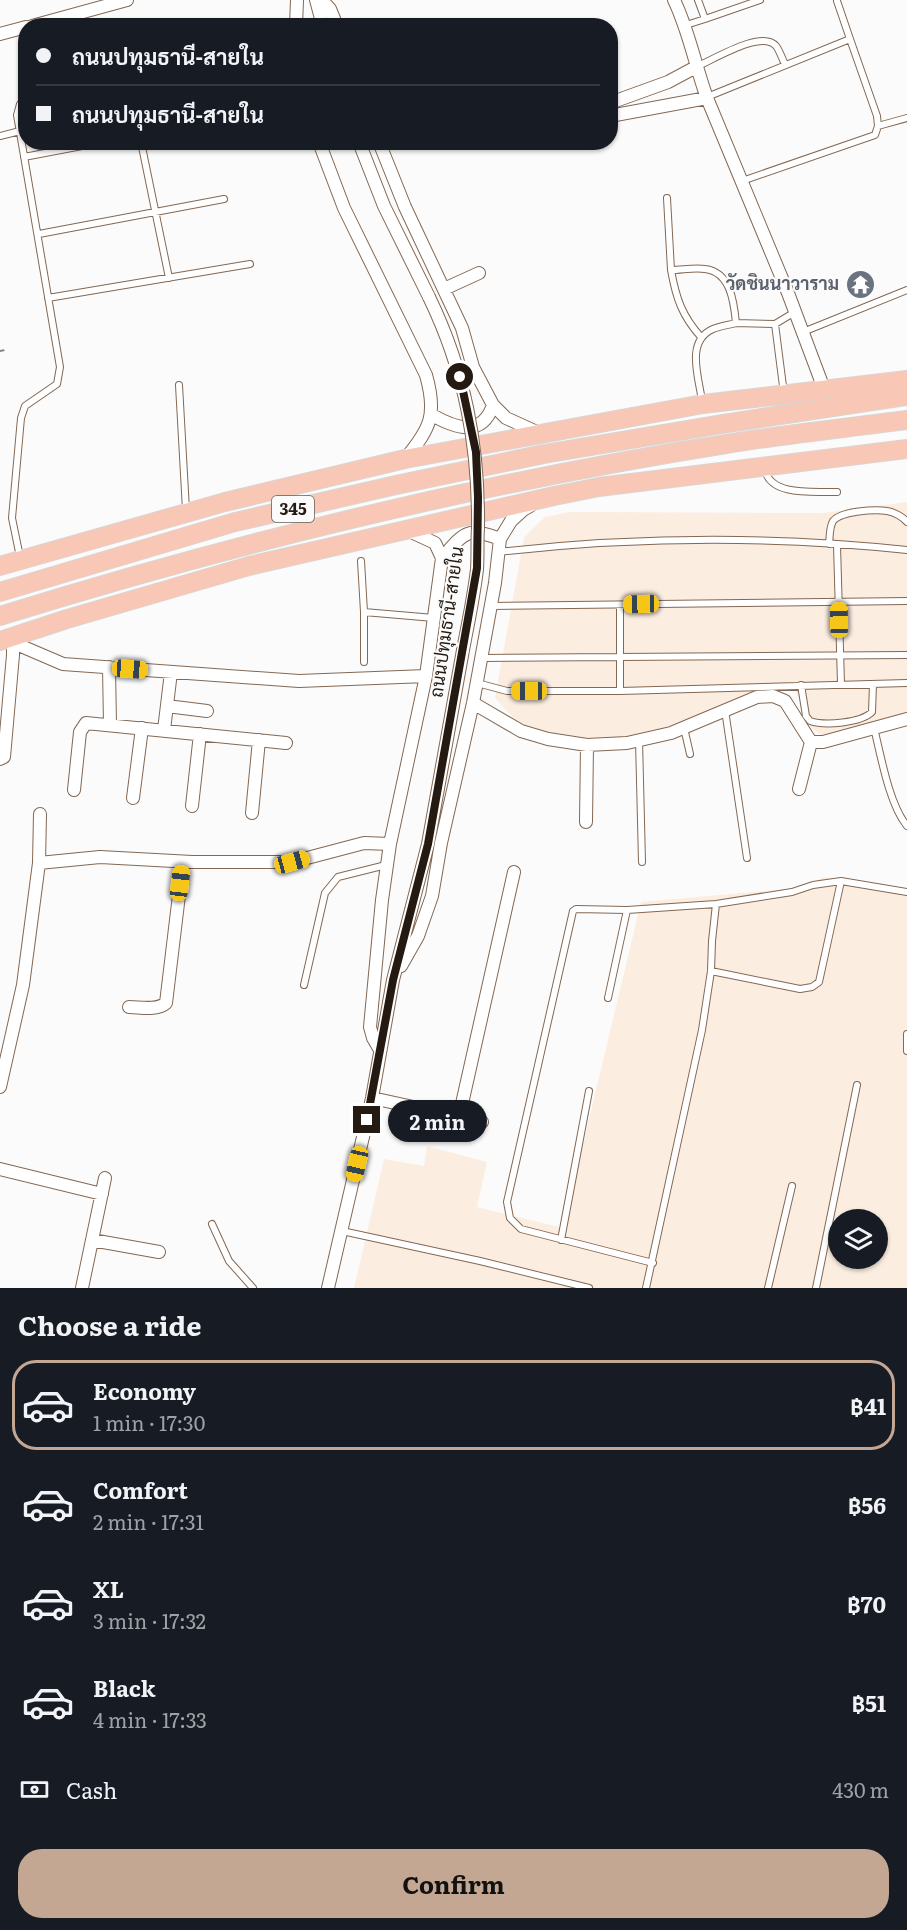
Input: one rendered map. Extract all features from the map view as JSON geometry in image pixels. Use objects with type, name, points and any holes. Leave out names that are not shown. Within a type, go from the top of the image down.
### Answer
[{"type":"main road","points":[[1,567],[225,502],[405,459],[703,404],[907,380]]},
{"type":"main road","name":"345","points":[[0,592],[55,574],[258,517],[396,485],[532,457],[722,423],[907,396]]},
{"type":"main road","name":"345","points":[[0,616],[242,545],[401,507],[726,444],[907,420]]},
{"type":"main road","points":[[588,425],[722,423]]},
{"type":"main road","points":[[599,487],[726,444]]},
{"type":"main road","points":[[6,639],[249,566],[554,496],[599,487],[907,448]]},
{"type":"main road","points":[[44,602],[107,607]]},
{"type":"street","points":[[61,18],[127,0]]},
{"type":"street","points":[[296,18],[297,0]]},
{"type":"street","points":[[316,0],[321,18]]},
{"type":"street","points":[[322,0],[334,18]]},
{"type":"street","points":[[674,0],[686,25],[696,67],[707,98],[796,312],[824,389]]},
{"type":"street","points":[[0,34],[18,29]]},
{"type":"street","points":[[618,100],[668,82],[696,67]]},
{"type":"street","points":[[618,115],[707,98]]},
{"type":"street","points":[[323,150],[344,208],[426,375],[432,416],[422,438],[405,459]]},
{"type":"street","name":"ถนนปทุมธานี-สายใน","points":[[328,1288],[372,1098],[393,980],[428,844],[477,568],[476,452],[460,377],[446,331],[397,233],[362,150]]},
{"type":"street","points":[[382,150],[405,207],[462,328],[473,367],[493,405],[506,418],[539,433]]},
{"type":"street","points":[[444,290],[479,273]]},
{"type":"street","points":[[432,416],[452,426],[465,428],[482,422],[490,414],[493,405]]},
{"type":"street","points":[[393,980],[418,936],[432,896],[441,843],[477,683],[499,546],[511,520],[523,510],[554,496]]},
{"type":"street","name":"ถนนปทุมธานี-สายใน","points":[[380,1050],[370,1027],[387,865],[426,676],[442,558],[435,543],[419,534],[405,530]]},
{"type":"street","points":[[442,558],[456,542],[468,533],[480,531],[499,546]]},
{"type":"street","points":[[0,759],[4,757],[6,639],[63,664],[299,681],[426,676]]},
{"type":"street","points":[[109,667],[110,725]]},
{"type":"street","points":[[164,730],[171,672]]},
{"type":"street","points":[[473,703],[520,731],[548,740],[587,745],[639,740],[671,733],[757,697],[773,696],[784,701],[811,742],[799,789]]},
{"type":"street","points":[[167,706],[207,711]]},
{"type":"street","points":[[811,742],[823,742],[907,719]]},
{"type":"street","points":[[74,790],[80,732],[86,723],[286,743]]},
{"type":"street","points":[[133,798],[142,728]]},
{"type":"street","points":[[192,806],[200,734]]},
{"type":"street","points":[[252,813],[259,741]]},
{"type":"street","points":[[586,822],[587,745]]},
{"type":"street","points":[[0,1087],[23,985],[39,863],[40,814]]},
{"type":"street","points":[[39,863],[100,858],[183,862],[292,862],[364,843],[390,844]]},
{"type":"street","points":[[129,1007],[157,1008],[163,1007],[166,1003],[183,862]]},
{"type":"street","points":[[459,1117],[514,872]]},
{"type":"street","points":[[372,1098],[482,1122]]},
{"type":"street","points":[[0,1169],[102,1194]]},
{"type":"street","points":[[82,1288],[105,1178]]},
{"type":"street","points":[[92,1240],[159,1252]]},
{"type":"lane","points":[[698,0],[705,19]]},
{"type":"lane","points":[[686,25],[760,0]]},
{"type":"lane","points":[[741,182],[875,135],[878,126],[877,116],[837,1]]},
{"type":"lane","points":[[707,98],[850,39]]},
{"type":"lane","points":[[696,67],[755,40],[762,40],[776,46],[785,64]]},
{"type":"lane","points":[[878,126],[907,118]]},
{"type":"lane","points":[[0,136],[18,132]]},
{"type":"lane","points":[[21,561],[12,518],[21,418],[25,406],[38,396],[50,391],[57,384],[60,367],[23,150]]},
{"type":"lane","points":[[24,157],[61,150]]},
{"type":"lane","points":[[143,150],[170,278]]},
{"type":"lane","points":[[667,198],[674,287],[687,322],[701,337]]},
{"type":"lane","points":[[39,234],[224,200]]},
{"type":"lane","points":[[48,298],[250,264]]},
{"type":"lane","points":[[671,270],[707,269],[721,276],[729,287],[736,323]]},
{"type":"lane","points":[[803,332],[907,290]]},
{"type":"lane","points":[[703,404],[696,356],[696,346],[701,337],[713,329],[736,323],[775,324],[796,312]]},
{"type":"lane","points":[[775,324],[784,394]]},
{"type":"lane","points":[[179,385],[186,513]]},
{"type":"lane","points":[[764,467],[766,477],[775,485],[787,490],[837,492]]},
{"type":"lane","points":[[841,684],[838,602],[830,528],[834,519],[841,515],[864,510],[889,511],[904,518],[907,522]]},
{"type":"lane","points":[[499,546],[793,541],[907,550]]},
{"type":"lane","points":[[361,561],[364,662]]},
{"type":"lane","points":[[491,606],[907,601]]},
{"type":"lane","points":[[620,605],[620,691]]},
{"type":"lane","points":[[364,612],[434,618]]},
{"type":"lane","points":[[481,658],[907,655]]},
{"type":"lane","points":[[477,683],[507,691],[620,691],[907,683]]},
{"type":"lane","points":[[801,685],[806,716],[810,722],[831,723],[866,718],[872,712],[873,684]]},
{"type":"lane","points":[[725,709],[747,858]]},
{"type":"lane","points":[[684,728],[690,754]]},
{"type":"lane","points":[[874,728],[899,814],[907,826]]},
{"type":"lane","points":[[639,740],[642,862]]},
{"type":"lane","points":[[304,985],[325,893],[338,877],[387,865]]},
{"type":"lane","points":[[711,971],[800,989],[812,987],[819,982],[841,881]]},
{"type":"lane","points":[[653,1263],[521,1229],[510,1218],[507,1203],[573,911],[576,909],[627,910],[716,904],[792,892],[813,885],[841,881],[907,892]]},
{"type":"lane","points":[[646,1288],[702,1030],[711,971],[716,904]]},
{"type":"lane","points":[[608,998],[627,910]]},
{"type":"lane","points":[[907,1034],[907,1051]]},
{"type":"lane","points":[[816,1288],[857,1085]]},
{"type":"lane","points":[[561,1240],[589,1091]]},
{"type":"lane","points":[[768,1288],[792,1186]]},
{"type":"lane","points":[[212,1224],[229,1261],[253,1288]]},
{"type":"lane","points":[[342,1230],[589,1288]]},
{"type":"path","points":[[0,351],[5,350]]},
{"type":"shaded area","points":[[907,502],[907,718],[821,735],[811,728],[795,690],[768,691],[736,699],[654,733],[595,740],[566,738],[521,726],[495,698],[524,537],[545,517],[569,512],[823,513]]},
{"type":"shaded area","points":[[823,877],[907,890],[907,1288],[354,1288],[384,1159],[424,1166],[427,1146],[487,1162],[477,1207],[563,1228],[641,902],[808,887]]},
{"type":"place","name":"วัดชินนาวาราม","points":[[860,284]]},
{"type":"route","points":[[367,1120],[393,980],[428,844],[477,568],[476,452],[460,377]]}]
